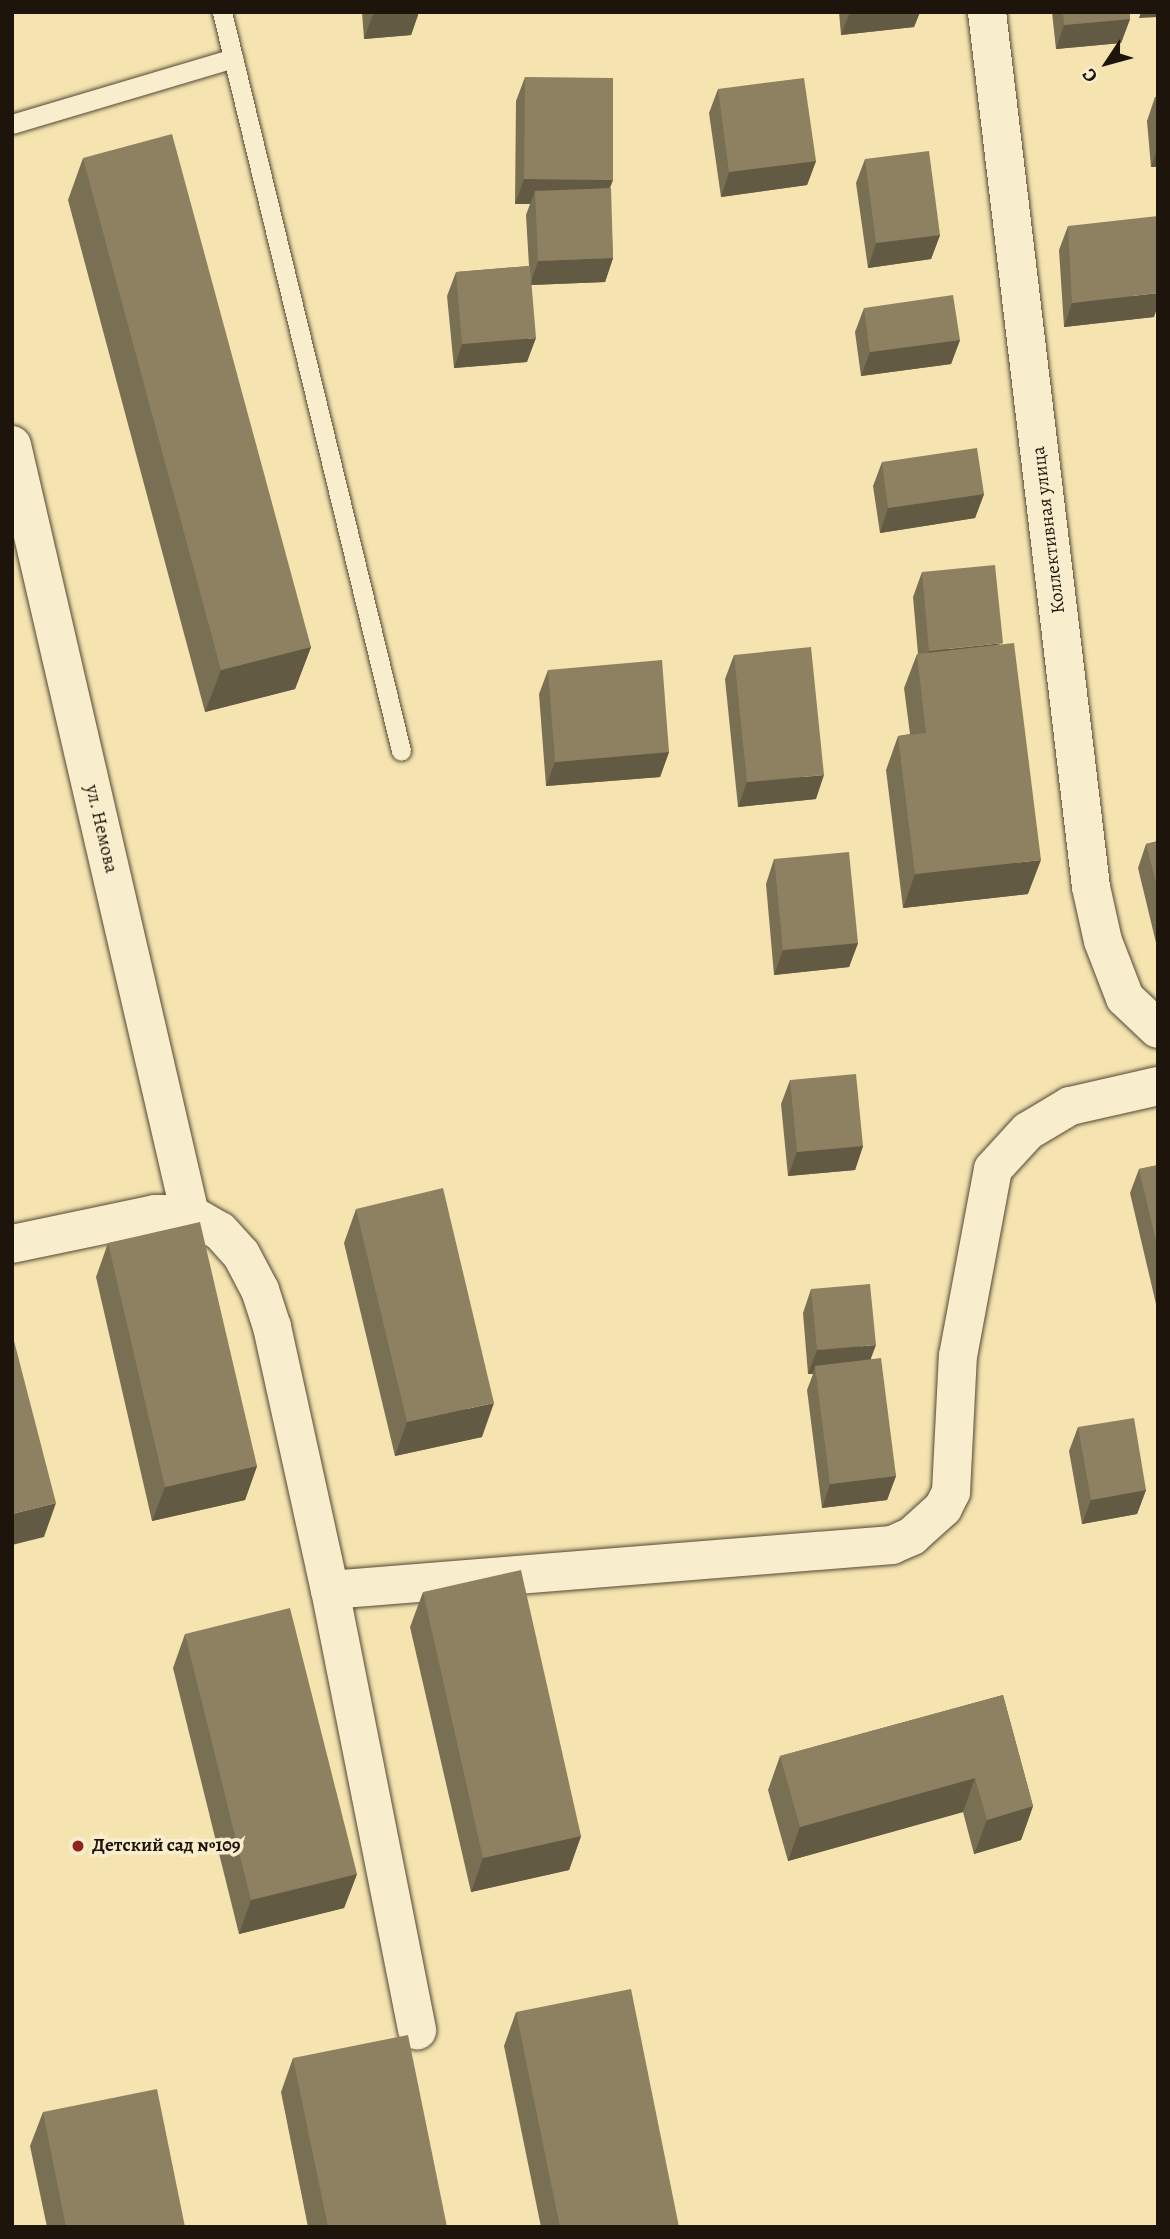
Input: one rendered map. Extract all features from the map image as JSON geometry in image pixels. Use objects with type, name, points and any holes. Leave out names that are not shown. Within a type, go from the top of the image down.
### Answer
[{"type":"street","name":"Коллективная улица","points":[[987,12],[1091,887],[1103,941],[1125,998],[1158,1029]]},
{"type":"street","name":"ул. Немова","points":[[12,445],[190,1214]]},
{"type":"street","points":[[330,1590],[892,1545],[912,1536],[943,1508],[951,1492],[958,1356],[993,1169],[1028,1131],[1070,1106],[1158,1086]]},
{"type":"street","points":[[12,1244],[155,1214],[190,1214],[220,1231],[241,1254],[260,1290],[272,1326],[330,1590],[417,2031]]},
{"type":"lane","points":[[222,12],[401,751]]},
{"type":"lane","points":[[12,124],[233,58]]},
{"type":"building","points":[[372,12],[403,12],[373,14]]},
{"type":"building","points":[[1063,12],[1130,12],[1130,19],[1064,25]]},
{"type":"building","points":[[525,77],[613,78],[613,180],[524,179]]},
{"type":"building","points":[[804,78],[816,161],[729,172],[718,89]]},
{"type":"building","points":[[1155,97],[1158,97],[1158,125]]},
{"type":"building","points":[[172,134],[311,647],[221,670],[83,158]]},
{"type":"building","points":[[929,151],[940,235],[876,243],[865,159]]},
{"type":"building","points":[[611,188],[613,258],[538,261],[535,191]]},
{"type":"building","points":[[1158,216],[1158,293],[1072,303],[1068,226]]},
{"type":"building","points":[[530,266],[536,338],[462,344],[456,272]]},
{"type":"building","points":[[953,295],[960,340],[870,352],[864,308]]},
{"type":"building","points":[[977,448],[984,494],[888,508],[882,462]]},
{"type":"building","points":[[995,565],[1003,643],[929,651],[922,572]]},
{"type":"building","points":[[1014,643],[1041,860],[915,874],[898,736],[926,733],[917,654]]},
{"type":"building","points":[[811,647],[824,775],[747,782],[734,655]]},
{"type":"building","points":[[662,660],[669,752],[555,762],[548,670]]},
{"type":"building","points":[[1158,841],[1158,890],[1146,844]]},
{"type":"building","points":[[849,852],[858,943],[783,950],[774,859]]},
{"type":"building","points":[[856,1074],[863,1146],[797,1152],[790,1080]]},
{"type":"building","points":[[1158,1165],[1158,1250],[1139,1169]]},
{"type":"building","points":[[443,1188],[494,1403],[407,1422],[356,1209]]},
{"type":"building","points":[[200,1222],[257,1466],[165,1487],[108,1243]]},
{"type":"building","points":[[870,1284],[876,1345],[817,1350],[811,1289]]},
{"type":"building","points":[[12,1333],[56,1503],[12,1514]]},
{"type":"building","points":[[881,1358],[896,1476],[830,1484],[815,1366]]},
{"type":"building","points":[[1134,1418],[1146,1490],[1091,1500],[1078,1427]]},
{"type":"building","points":[[521,1570],[581,1836],[483,1858],[423,1592]]},
{"type":"building","points":[[290,1608],[357,1874],[251,1900],[185,1634]]},
{"type":"building","points":[[1003,1695],[1033,1806],[987,1820],[975,1778],[800,1827],[780,1756]]},
{"type":"building","points":[[631,1989],[679,2227],[560,2227],[516,2012]]},
{"type":"building","points":[[408,2035],[447,2227],[328,2227],[293,2058]]},
{"type":"building","points":[[157,2089],[185,2227],[66,2227],[43,2112]]},
{"type":"place","name":"Детский сад №109","points":[[78,1846]]}]
